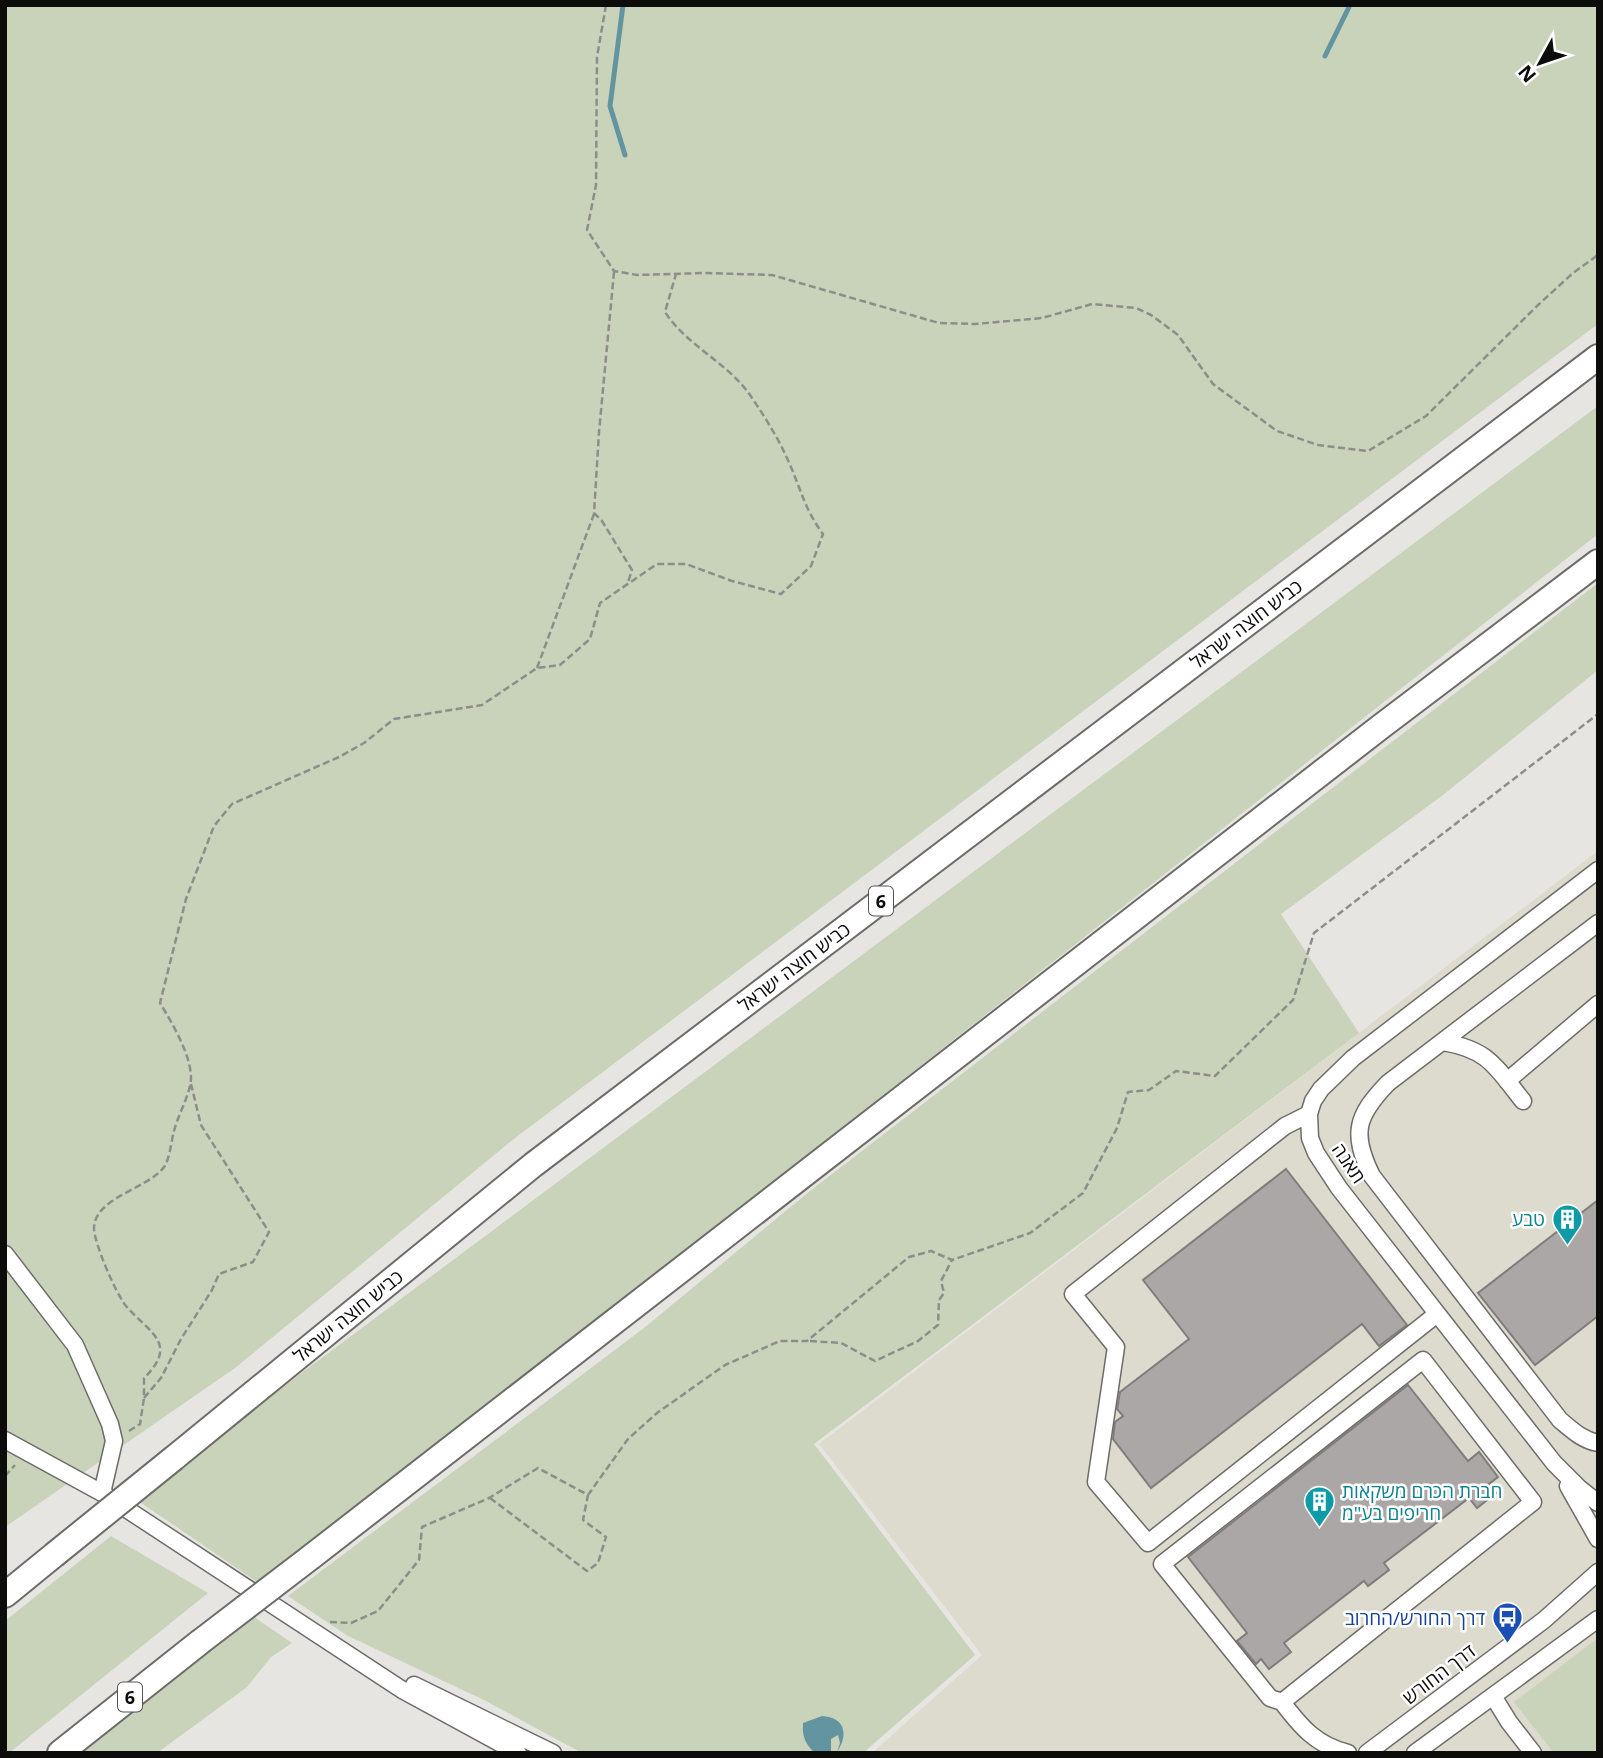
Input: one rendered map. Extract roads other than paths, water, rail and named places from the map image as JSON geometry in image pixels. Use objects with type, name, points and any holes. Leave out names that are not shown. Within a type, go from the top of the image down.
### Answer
[{"type":"highway","name":"כביש חוצה ישראל","points":[[5,1595],[533,1165],[1598,357]]},
{"type":"highway","name":"6","points":[[60,1753],[1368,736],[1598,562]]},
{"type":"street","points":[[1437,1314],[1148,1543],[1096,1482],[1116,1347],[1073,1294],[1285,1126],[1309,1114],[1321,1089],[1353,1058],[1598,870]]},
{"type":"street","points":[[1598,923],[1388,1083],[1371,1101],[1361,1119],[1361,1155],[1371,1176],[1560,1420],[1574,1432],[1598,1443]]},
{"type":"street","points":[[1507,1081],[1598,1004]]},
{"type":"street","points":[[1443,1042],[1464,1046],[1489,1058],[1523,1101]]},
{"type":"street","name":"תאנה","points":[[1309,1114],[1310,1138],[1326,1171],[1554,1463],[1598,1503]]},
{"type":"street","points":[[5,1254],[75,1345],[110,1424],[114,1441],[102,1493]]},
{"type":"street","points":[[1282,1702],[1533,1502],[1423,1360],[1162,1564],[1270,1698],[1282,1702],[1303,1730],[1330,1748],[1348,1753]]},
{"type":"street","points":[[5,1440],[102,1493],[404,1692],[518,1753]]},
{"type":"street","name":"תאנה","points":[[1554,1463],[1598,1539]]},
{"type":"street","name":"דרך החורש","points":[[1367,1753],[1545,1620],[1598,1572]]},
{"type":"street","points":[[1415,1753],[1598,1619]]},
{"type":"street","points":[[295,1621],[416,1686],[553,1753]]},
{"type":"street","points":[[1493,1696],[1533,1753]]},
{"type":"street","points":[[1303,1730],[1309,1753]]},
{"type":"water","points":[[822,1716],[836,1720],[843,1728],[843,1739],[837,1752],[840,1743],[838,1735],[831,1739],[831,1753],[815,1753],[805,1740],[803,1723]]},
{"type":"waterway","points":[[623,5],[610,106],[625,155]]},
{"type":"waterway","points":[[1325,56],[1350,5]]},
{"type":"place","name":"טבע","points":[[1568,1246]]},
{"type":"place","name":"חברת הכרם משקאות חריפים בע\"מ","points":[[1319,1529]]},
{"type":"place","name":"דרך החורש/החרוב","points":[[1508,1645]]}]
